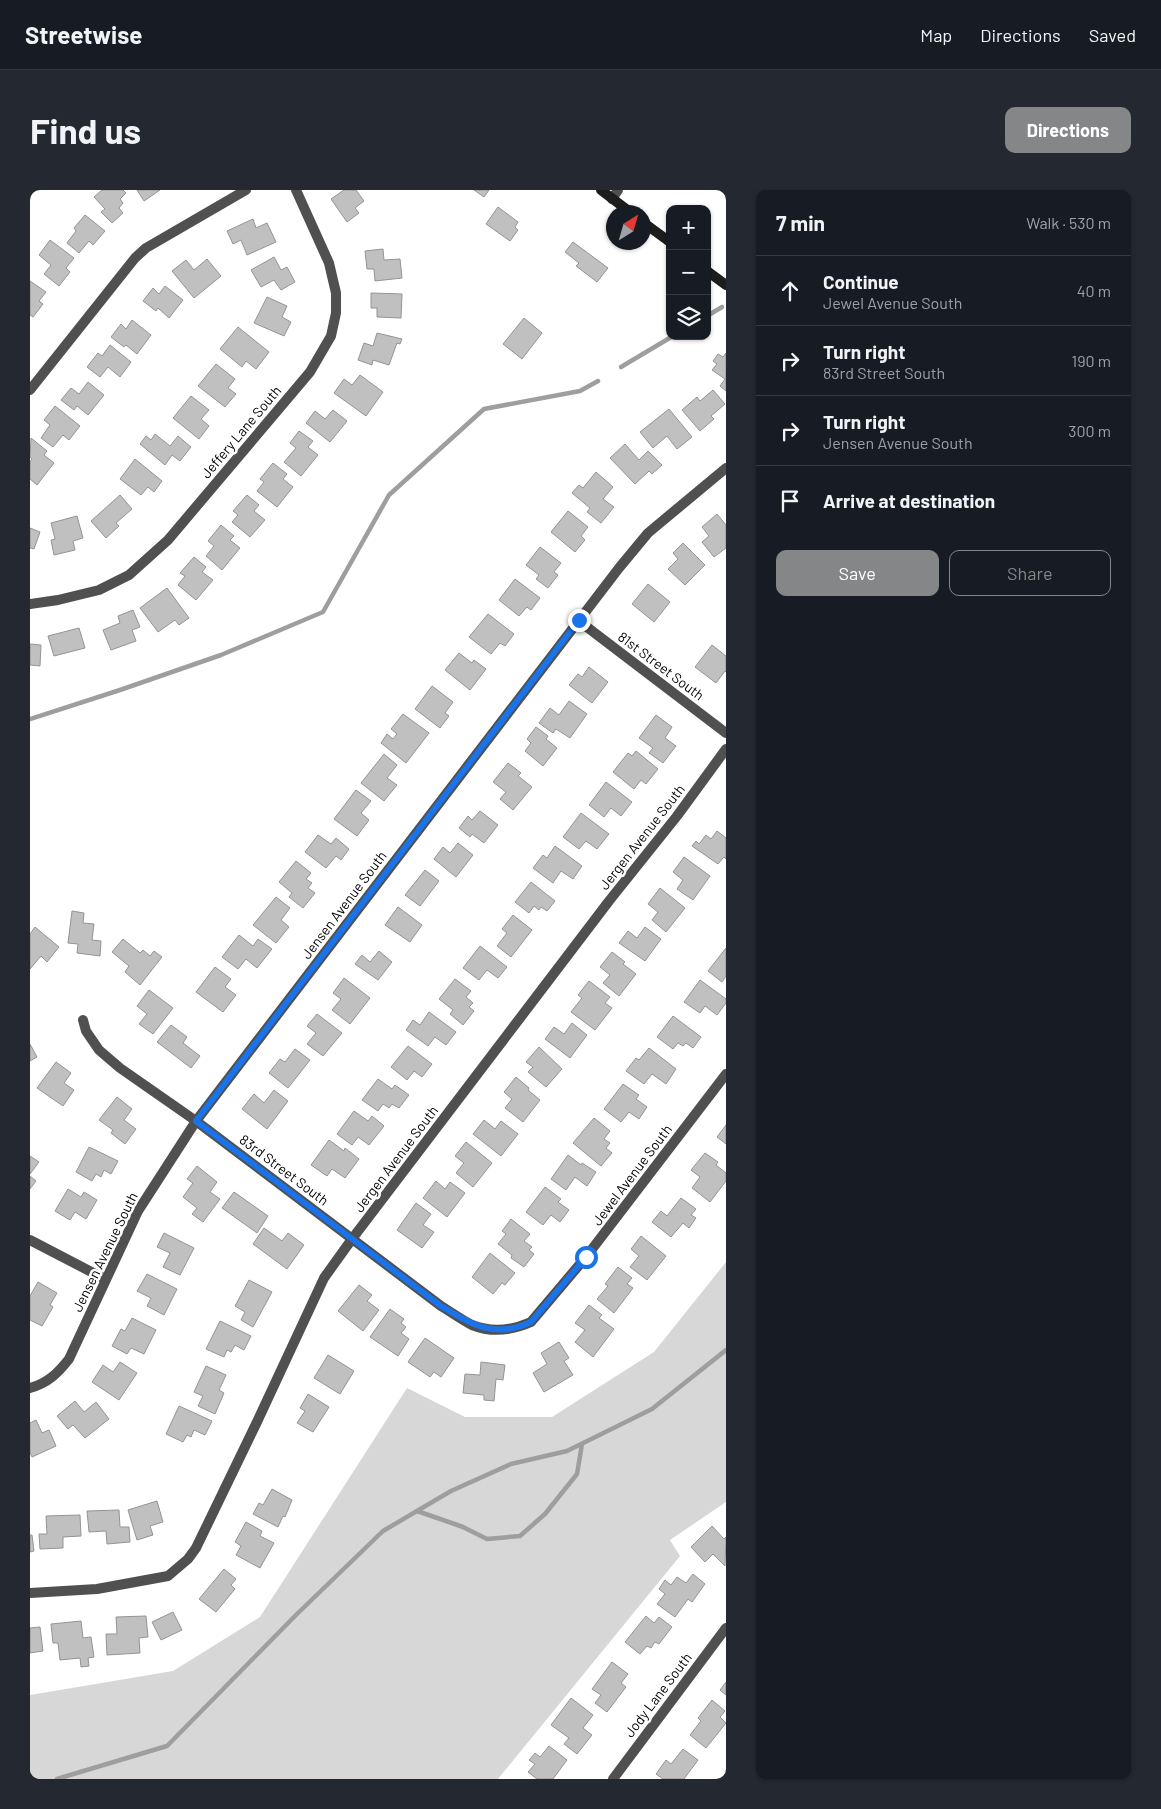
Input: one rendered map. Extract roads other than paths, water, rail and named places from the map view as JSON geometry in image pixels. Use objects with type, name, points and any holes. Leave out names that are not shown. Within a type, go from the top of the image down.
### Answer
[{"type":"main road","points":[[601,190],[615,194],[624,205]]},
{"type":"main road","points":[[651,227],[666,239]]},
{"type":"main road","points":[[711,274],[726,285]]},
{"type":"street","points":[[30,390],[135,258],[146,248],[246,190]]},
{"type":"street","name":"Jeffery Lane South","points":[[30,604],[58,600],[100,590],[129,575],[168,540],[310,372],[332,336],[336,313],[336,293],[329,263],[296,190]]},
{"type":"street","name":"Jensen Avenue South","points":[[30,1388],[40,1386],[55,1376],[69,1359],[138,1211],[196,1121],[648,532],[726,468]]},
{"type":"street","name":"81st Street South","points":[[579,620],[726,733]]},
{"type":"street","name":"Jergen Avenue South","points":[[30,1593],[97,1589],[168,1576],[188,1559],[196,1548],[324,1278],[609,901],[677,816],[726,749]]},
{"type":"street","name":"83rd Street South","points":[[83,1020],[86,1031],[99,1050],[120,1068],[196,1121],[441,1306],[473,1325],[499,1330],[513,1328]]},
{"type":"street","name":"Jewel Avenue South","points":[[513,1328],[531,1322],[586,1257],[726,1074]]},
{"type":"street","points":[[30,1240],[105,1279]]},
{"type":"street","name":"Jody Lane South","points":[[613,1779],[726,1628]]},
{"type":"waterway","points":[[711,314],[722,307]]},
{"type":"waterway","points":[[621,367],[666,340]]},
{"type":"waterway","points":[[30,719],[221,655],[323,612],[389,495],[484,409],[580,391],[598,381]]},
{"type":"waterway","points":[[57,1779],[167,1746],[297,1614],[383,1531],[451,1491],[511,1464],[567,1451],[652,1409],[726,1350]]},
{"type":"waterway","points":[[417,1511],[463,1527],[487,1539],[520,1536],[545,1514],[577,1474],[582,1444]]}]
